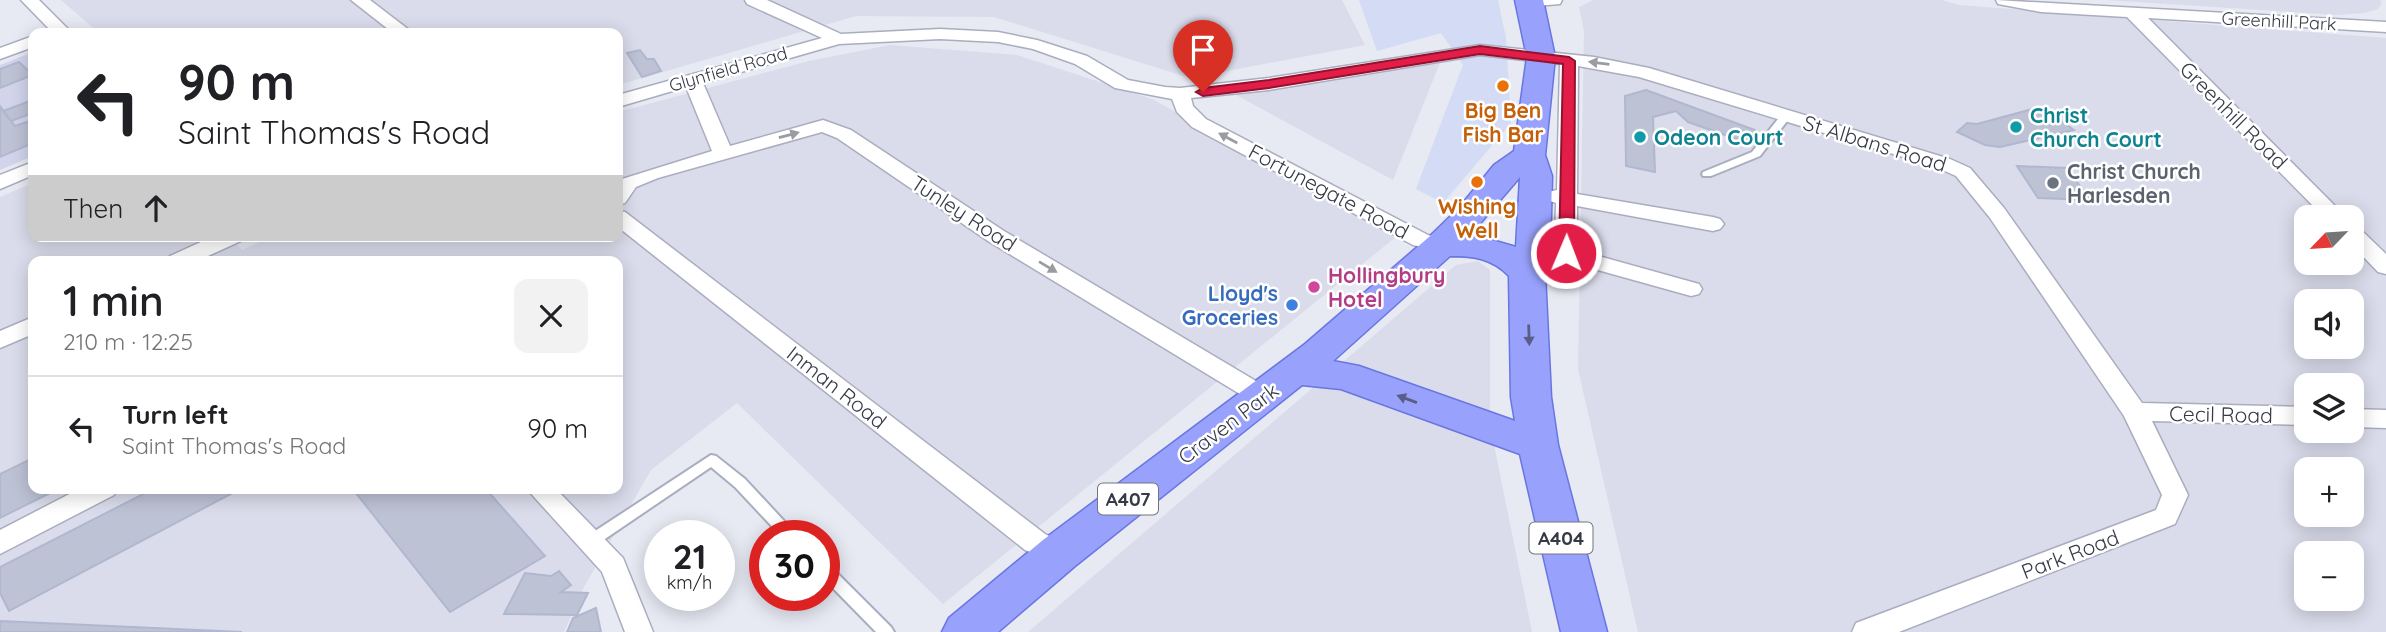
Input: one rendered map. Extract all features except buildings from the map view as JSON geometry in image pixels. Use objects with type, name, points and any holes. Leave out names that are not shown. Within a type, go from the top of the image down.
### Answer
[{"type":"main road","name":"A404","points":[[1537,1],[1555,59],[1529,155],[1536,176],[1551,196],[1530,260],[1531,397],[1538,445],[1584,632]]},
{"type":"main road","name":"Craven Park","points":[[965,632],[1059,553],[1296,371],[1441,245],[1470,216],[1505,172],[1529,155]]},
{"type":"main road","points":[[1441,245],[1486,246],[1509,256],[1530,260]]},
{"type":"main road","points":[[1330,340],[1345,376]]},
{"type":"main road","name":"Craven Park","points":[[1296,371],[1345,376],[1538,445]]},
{"type":"main road","points":[[1470,421],[1506,410],[1531,397]]},
{"type":"street","points":[[29,0],[55,28]]},
{"type":"street","points":[[359,0],[397,28]]},
{"type":"street","points":[[752,0],[838,39],[940,34],[998,37],[1037,45],[1081,60],[1136,89],[1180,94]]},
{"type":"street","name":"Greenhill Park","points":[[2004,0],[2041,7],[2386,27]]},
{"type":"street","name":"Greenhill Road","points":[[2133,13],[2324,205]]},
{"type":"street","name":"Glynfield Road","points":[[623,100],[838,39]]},
{"type":"street","points":[[0,54],[28,43]]},
{"type":"street","name":"St Albans Road","points":[[1180,94],[1269,84],[1480,50],[1629,68],[1943,163],[1963,172],[1997,213],[2135,412]]},
{"type":"street","points":[[1555,59],[1551,196],[1566,253]]},
{"type":"street","points":[[623,192],[629,183],[723,153],[692,79]]},
{"type":"street","name":"Fortunegate Road","points":[[1180,94],[1184,108],[1199,123],[1421,240],[1441,245]]},
{"type":"street","name":"Tunley Road","points":[[723,153],[823,126],[844,134],[996,236],[1262,397]]},
{"type":"street","points":[[0,183],[28,170]]},
{"type":"street","points":[[1551,196],[1713,225]]},
{"type":"street","name":"Inman Road","points":[[623,221],[1035,542],[1059,553]]},
{"type":"street","points":[[189,256],[220,242]]},
{"type":"street","points":[[2364,245],[2386,267]]},
{"type":"street","points":[[1530,260],[1566,253],[1691,289]]},
{"type":"street","points":[[0,340],[28,327]]},
{"type":"street","name":"Cecil Road","points":[[2135,412],[2294,416]]},
{"type":"street","name":"Park Road","points":[[1866,632],[2166,517],[2175,495],[2135,412]]},
{"type":"street","points":[[2364,418],[2386,418]]},
{"type":"street","points":[[0,543],[94,494]]},
{"type":"street","points":[[545,494],[613,566],[639,632]]},
{"type":"lane","points":[[1707,174],[1756,154],[1786,116]]},
{"type":"lane","points":[[591,541],[711,460],[740,483],[776,520]]},
{"type":"lane","points":[[840,585],[887,632]]},
{"type":"shaded area","points":[[61,0],[1342,0],[1365,45],[1190,78],[994,17],[856,16],[623,84],[623,28],[93,28]]},
{"type":"shaded area","points":[[1359,0],[1498,0],[1506,38],[1511,123],[1443,203],[1416,189],[1463,65],[1441,33],[1377,51]]},
{"type":"shaded area","points":[[1593,0],[1942,0],[1959,5],[2386,38],[2386,632],[1638,632],[1578,369],[1584,32],[1579,7]]},
{"type":"shaded area","points":[[2105,0],[2380,0],[2382,3],[2378,9],[2365,13],[2337,15]]},
{"type":"shaded area","points":[[890,45],[1017,55],[1152,99],[1397,236],[943,604],[737,403],[651,470],[584,587],[564,632],[0,632],[0,197],[28,185],[28,242],[235,242],[242,250],[260,242],[623,242],[623,111],[809,61]]},
{"type":"shaded area","points":[[28,54],[28,158],[0,170],[0,65]]},
{"type":"shaded area","points":[[1441,60],[1393,180],[1225,89]]},
{"type":"shaded area","points":[[1478,261],[1490,270],[1490,425],[1532,632],[1028,632],[1456,265]]},
{"type":"place","name":"Big Ben Fish Bar","points":[[1503,86]]},
{"type":"place","name":"Christ Church Court","points":[[2016,127]]},
{"type":"place","name":"Odeon Court","points":[[1640,137]]},
{"type":"place","name":"Wishing Well","points":[[1477,182]]},
{"type":"place","name":"Christ Church Harlesden","points":[[2053,183]]},
{"type":"place","name":"Hollingbury Hotel","points":[[1314,287]]},
{"type":"place","name":"Lloyd's Groceries","points":[[1292,305]]},
{"type":"route","points":[[1203,92],[1480,50],[1569,61],[1566,253]]}]
